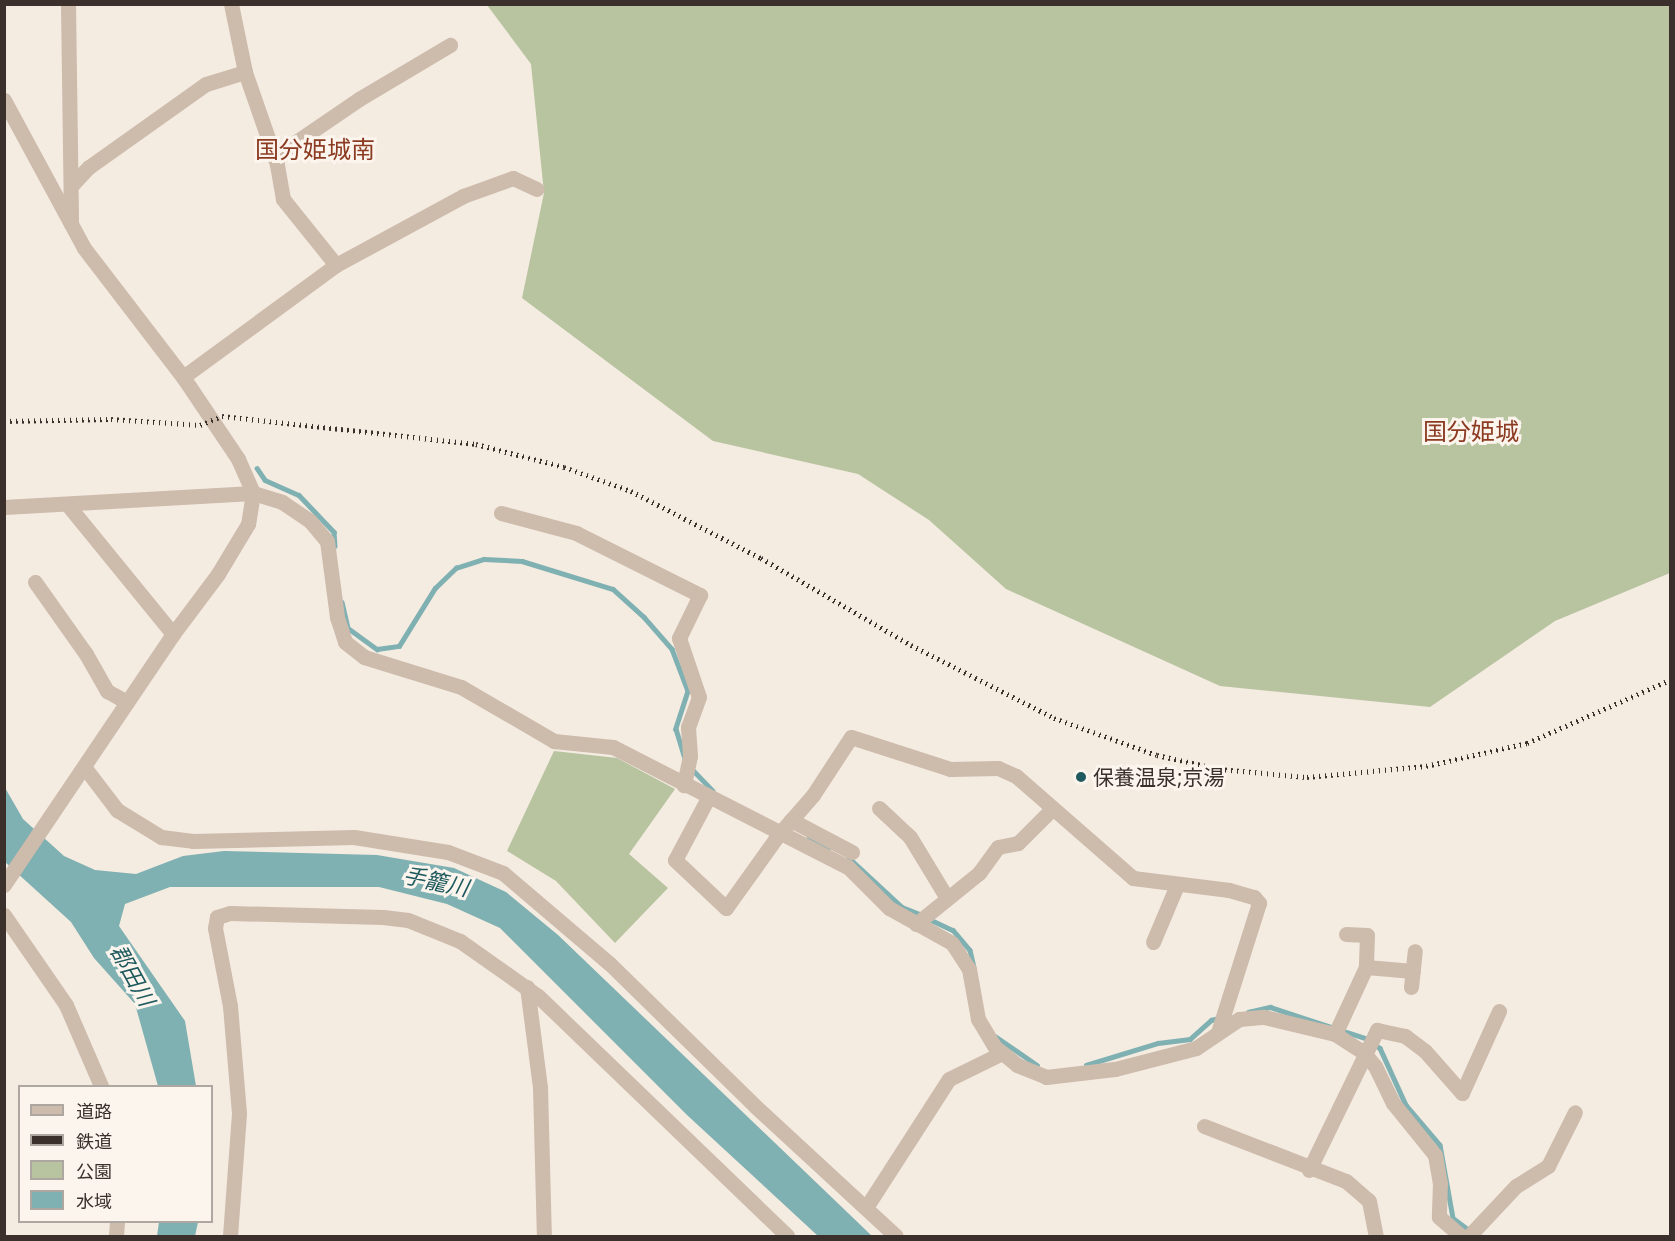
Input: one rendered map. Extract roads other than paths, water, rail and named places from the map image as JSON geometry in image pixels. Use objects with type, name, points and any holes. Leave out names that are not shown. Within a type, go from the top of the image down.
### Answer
[{"type":"street","points":[[68,4],[71,224]]},
{"type":"street","points":[[231,4],[245,72],[274,157],[283,200],[336,265]]},
{"type":"street","points":[[274,157],[359,99],[450,45]]},
{"type":"street","points":[[71,186],[89,167],[206,84],[245,72]]},
{"type":"street","points":[[4,100],[84,248],[183,377],[238,459],[253,493],[248,524],[218,574],[173,634],[4,885]]},
{"type":"street","points":[[183,377],[336,265],[464,196],[513,178],[537,189]]},
{"type":"street","points":[[4,507],[253,493],[282,502],[310,521],[327,541],[337,617],[345,642],[364,657],[461,687],[554,741],[613,747],[687,771],[708,798],[779,834],[848,867],[889,908],[952,943],[969,969],[978,1019],[1002,1053],[1017,1065],[1046,1077],[1081,1074],[1196,1048],[1221,1022],[1259,903],[1254,897],[1229,890],[1133,878],[1016,776],[998,768],[950,769],[851,737],[813,795],[779,834],[726,909],[675,860],[708,798]]},
{"type":"street","points":[[67,504],[173,634]]},
{"type":"street","points":[[501,513],[576,533],[700,595],[679,638],[699,697],[688,727],[687,771]]},
{"type":"street","points":[[35,582],[86,654],[107,691],[127,702]]},
{"type":"street","points":[[82,771],[117,810],[161,837],[204,841],[354,837],[448,852],[503,873],[610,964],[756,1107],[867,1206],[896,1236]]},
{"type":"street","points":[[879,808],[910,837],[947,898]]},
{"type":"street","points":[[916,924],[979,873],[998,847],[1018,843],[1053,808]]},
{"type":"street","points":[[791,820],[852,852]]},
{"type":"street","points":[[1153,942],[1177,885]]},
{"type":"street","points":[[230,1236],[239,1113],[230,1006],[215,928],[217,916],[230,913],[408,920],[460,941],[527,987],[787,1236]]},
{"type":"street","points":[[4,915],[58,991],[92,1059],[101,1085]]},
{"type":"street","points":[[1335,1034],[1366,967],[1367,935],[1346,934]]},
{"type":"street","points":[[1411,987],[1415,951]]},
{"type":"street","points":[[1366,967],[1413,971]]},
{"type":"street","points":[[527,987],[540,1087],[544,1236]]},
{"type":"street","points":[[1309,1170],[1377,1030],[1405,1036],[1425,1051],[1462,1093],[1499,1011]]},
{"type":"street","points":[[1221,1022],[1264,1017],[1335,1034],[1364,1053],[1375,1066],[1393,1103],[1435,1155],[1440,1183],[1439,1217],[1461,1236]]},
{"type":"street","points":[[867,1206],[949,1079],[1002,1053]]},
{"type":"street","points":[[1473,1232],[1516,1186],[1548,1166],[1575,1112]]},
{"type":"street","points":[[1204,1126],[1309,1170],[1346,1181],[1369,1201],[1376,1236]]},
{"type":"water","points":[[4,786],[23,819],[64,856],[95,870],[136,874],[183,856],[224,851],[377,855],[454,868],[506,892],[558,935],[872,1236],[818,1236],[687,1115],[500,928],[447,904],[379,887],[170,887],[125,904],[119,926],[185,1021],[196,1085],[158,1085],[135,1004],[94,958],[71,922],[5,862]]},
{"type":"water","points":[[159,1223],[198,1223],[195,1236],[157,1236]]},
{"type":"waterway","points":[[257,468],[265,480],[299,495],[334,532],[335,546]]},
{"type":"waterway","points":[[342,602],[348,628],[377,649],[399,646],[435,588],[456,568],[484,559],[522,561],[613,589],[644,617],[672,649],[688,691],[676,729],[685,759]]},
{"type":"waterway","points":[[692,769],[713,791]]},
{"type":"waterway","points":[[808,839],[828,848]]},
{"type":"waterway","points":[[849,858],[902,907],[922,915]]},
{"type":"waterway","points":[[929,919],[953,930],[970,950],[974,967]]},
{"type":"waterway","points":[[1248,1012],[1270,1007],[1365,1038]]},
{"type":"waterway","points":[[1086,1065],[1158,1043],[1190,1039],[1211,1020],[1219,1018]]},
{"type":"waterway","points":[[995,1036],[1037,1065]]},
{"type":"waterway","points":[[1374,1044],[1380,1048],[1406,1105],[1440,1145],[1453,1218],[1469,1230]]},
{"type":"railway","points":[[4,421],[111,419],[200,425],[222,416],[476,444],[564,467],[631,491],[761,558],[911,645],[1054,718],[1157,755],[1219,769],[1307,777],[1426,766],[1527,743],[1670,680]]},
{"type":"place","name":"保養温泉;京湯","points":[[1081,777]]},
{"type":"district","name":"国分姫城南","points":[[315,149]]},
{"type":"district","name":"国分姫城","points":[[1471,431]]},
{"type":"water label","name":"手籠川","points":[[436,881]]},
{"type":"water label","name":"郡田川","points":[[133,975]]}]
